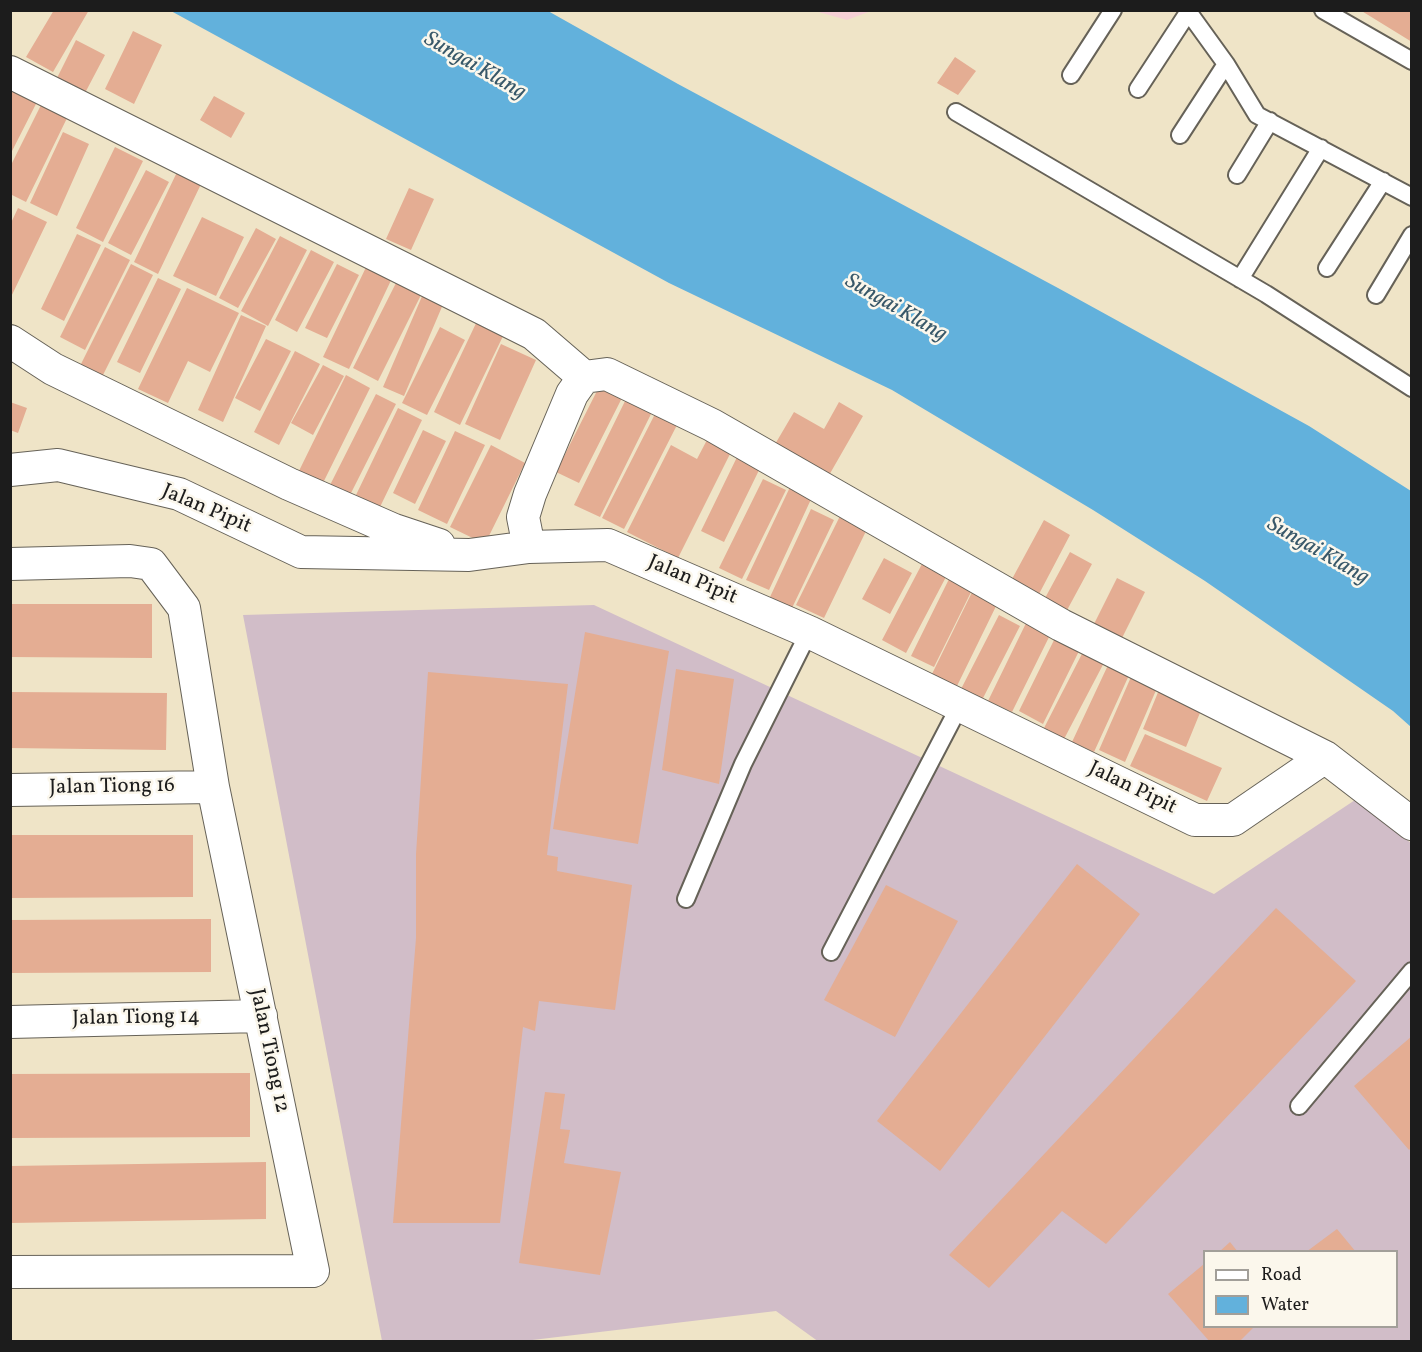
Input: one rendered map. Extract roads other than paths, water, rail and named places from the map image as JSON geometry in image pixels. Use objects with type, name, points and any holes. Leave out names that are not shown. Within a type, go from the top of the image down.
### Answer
[{"type":"street","points":[[10,72],[534,334],[584,377]]},
{"type":"street","points":[[10,341],[53,369],[289,484],[394,530],[469,555]]},
{"type":"street","points":[[529,547],[523,517],[530,494],[572,394],[584,377],[607,374],[712,425],[1061,625],[1326,757],[1412,824]]},
{"type":"street","name":"Jalan Pipit","points":[[10,470],[58,465],[179,494],[302,552],[469,555],[529,547],[608,545],[809,632],[1195,820],[1233,820],[1326,757]]},
{"type":"street","name":"Jalan Tiong 12","points":[[10,564],[130,561],[151,564],[184,608],[213,787],[313,1271],[10,1272]]},
{"type":"street","name":"Jalan Tiong 16","points":[[10,790],[213,787]]},
{"type":"street","name":"Jalan Tiong 14","points":[[10,1022],[261,1016]]},
{"type":"lane","points":[[1071,75],[1113,10]]},
{"type":"lane","points":[[1323,10],[1412,61]]},
{"type":"lane","points":[[1138,89],[1188,11],[1226,64],[1257,115],[1412,197]]},
{"type":"lane","points":[[1179,135],[1226,64]]},
{"type":"lane","points":[[956,112],[1240,279],[1412,388]]},
{"type":"lane","points":[[1237,175],[1270,122]]},
{"type":"lane","points":[[1240,279],[1321,148]]},
{"type":"lane","points":[[1327,268],[1383,181]]},
{"type":"lane","points":[[1376,295],[1412,235]]},
{"type":"lane","points":[[686,899],[743,764],[809,632]]},
{"type":"lane","points":[[831,952],[960,705]]},
{"type":"lane","points":[[1299,1106],[1412,971]]},
{"type":"water","name":"Sungai Klang","points":[[171,11],[548,11],[678,84],[1309,426],[1411,491],[1411,727],[1393,711],[1205,581],[1093,510],[892,390],[669,283]]}]
